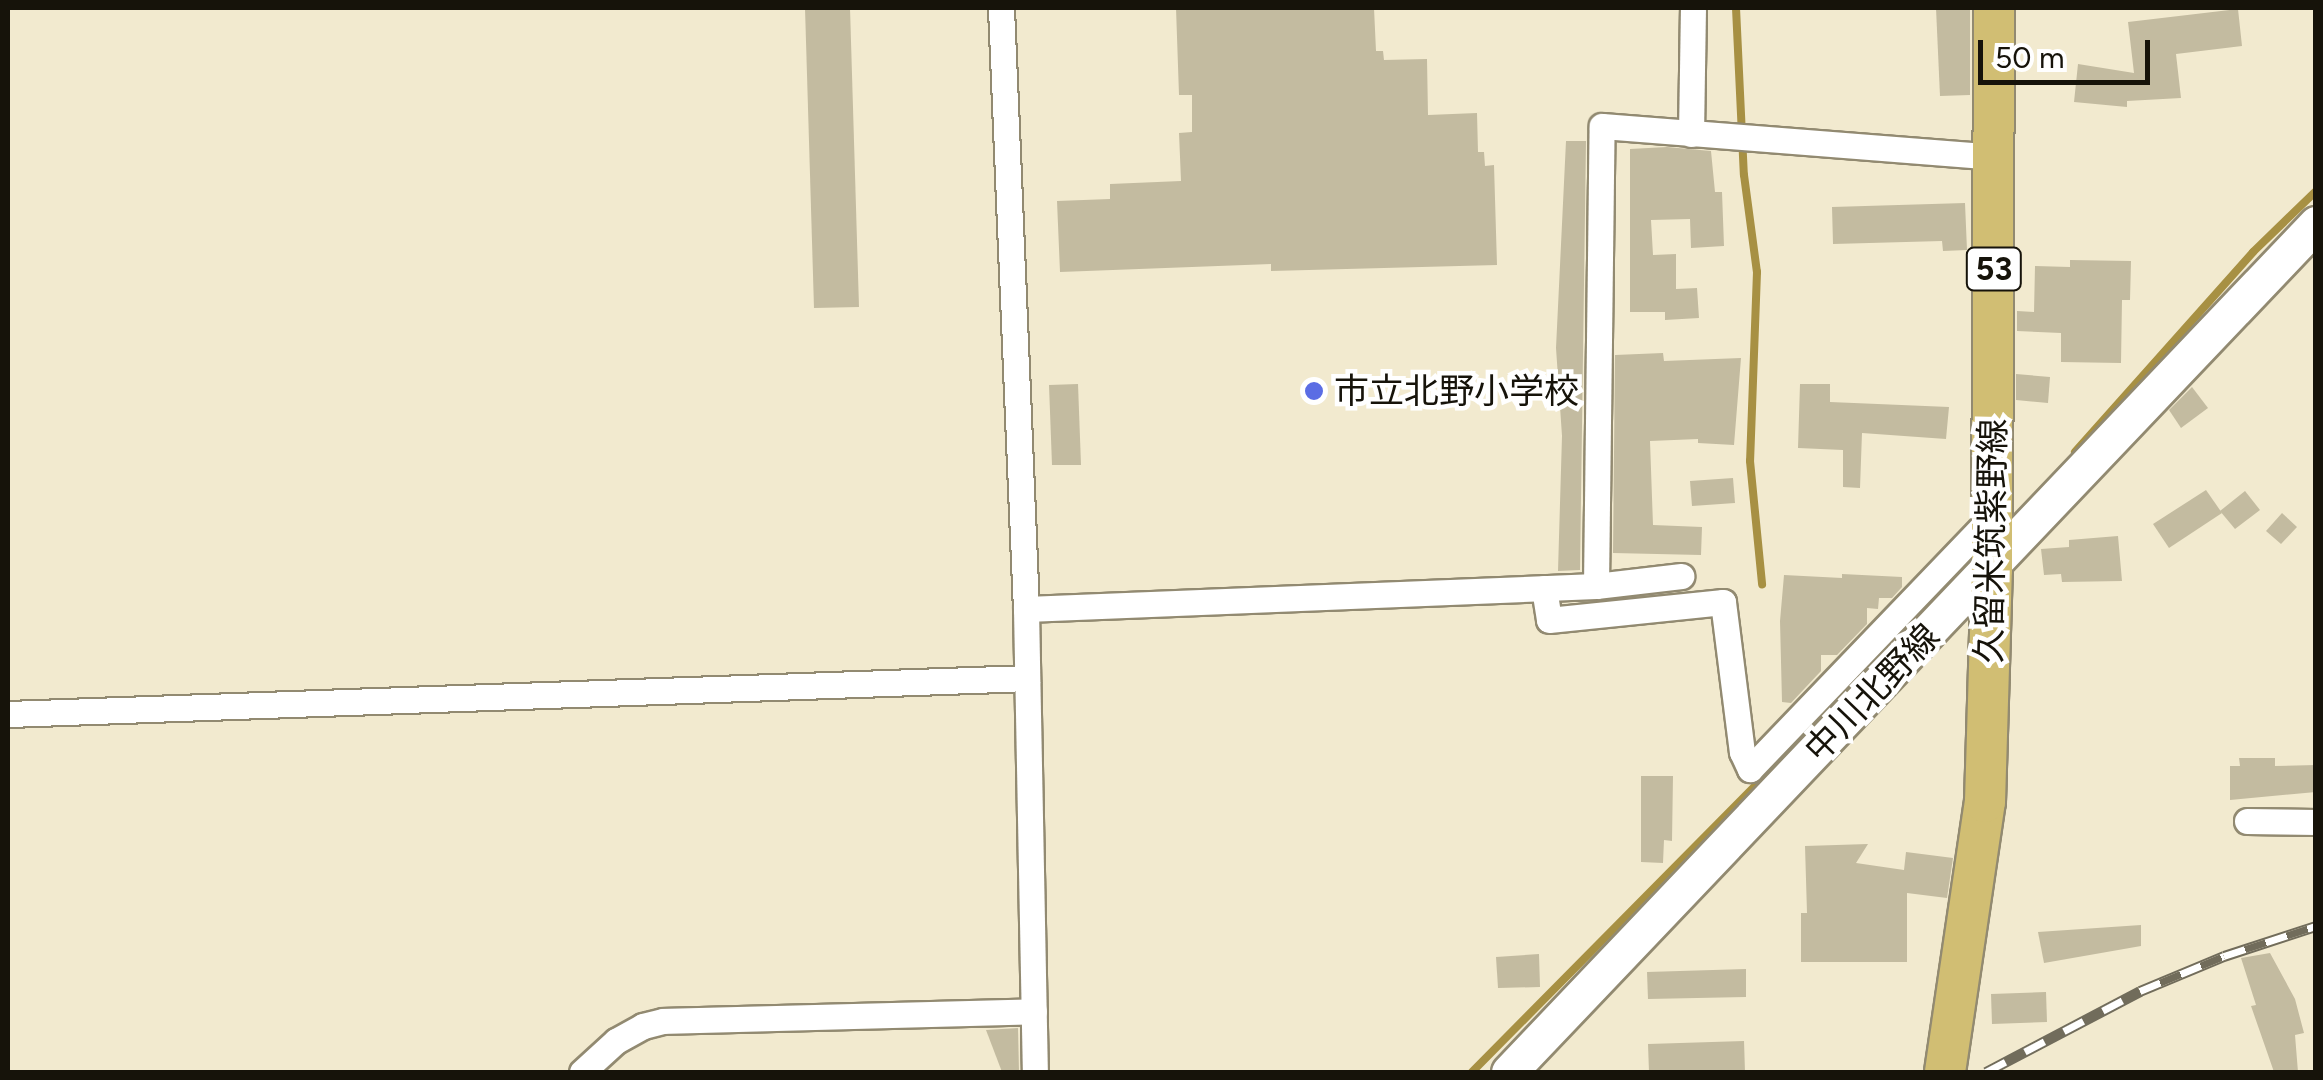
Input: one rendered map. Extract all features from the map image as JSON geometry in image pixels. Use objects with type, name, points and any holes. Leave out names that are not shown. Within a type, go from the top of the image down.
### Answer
[{"type":"main road","name":"久留米筑紫野線","points":[[1946,1072],[1985,802],[1992,539],[1994,8]]},
{"type":"main road","name":"中川北野線","points":[[1508,1072],[1992,539],[2316,224]]},
{"type":"street","points":[[1001,8],[1026,609],[1034,1072]]},
{"type":"street","points":[[1692,134],[1693,8]]},
{"type":"street","points":[[1596,586],[1602,126],[1994,157]]},
{"type":"street","points":[[1544,588],[1549,620],[1723,602],[1742,752],[1750,770],[1992,539]]},
{"type":"street","points":[[1026,609],[1596,586],[1682,576]]},
{"type":"street","points":[[8,714],[1027,678]]},
{"type":"street","points":[[2246,822],[2316,822]]},
{"type":"street","points":[[582,1072],[616,1041],[643,1026],[663,1021],[1034,1012]]},
{"type":"building","points":[[805,8],[850,8],[859,307],[814,308]]},
{"type":"building","points":[[1176,8],[1374,8],[1376,51],[1383,51],[1384,60],[1427,59],[1428,115],[1477,113],[1478,152],[1484,152],[1485,166],[1494,165],[1497,265],[1271,271],[1271,264],[1060,272],[1057,201],[1110,199],[1110,184],[1181,181],[1179,133],[1192,132],[1192,95],[1179,95]]},
{"type":"building","points":[[1936,8],[1970,8],[1970,95],[1940,96]]},
{"type":"building","points":[[2238,9],[2242,46],[2176,54],[2181,98],[2127,101],[2127,107],[2074,102],[2078,64],[2134,73],[2128,22]]},
{"type":"building","points":[[1566,141],[1586,141],[1580,570],[1558,571],[1562,436],[1556,348]]},
{"type":"building","points":[[1630,149],[1711,151],[1715,192],[1722,192],[1724,246],[1691,248],[1690,219],[1651,220],[1653,255],[1676,254],[1676,289],[1697,288],[1699,318],[1665,320],[1665,312],[1630,312]]},
{"type":"building","points":[[1965,203],[1967,250],[1943,251],[1942,241],[1833,244],[1832,207]]},
{"type":"building","points":[[2070,260],[2131,261],[2130,300],[2122,300],[2121,363],[2061,362],[2061,333],[2017,331],[2017,311],[2034,312],[2035,266],[2070,267]]},
{"type":"building","points":[[1663,353],[1664,361],[1741,358],[1734,445],[1698,443],[1698,439],[1650,441],[1653,525],[1702,527],[1701,555],[1613,553],[1615,355]]},
{"type":"building","points":[[2016,374],[2050,377],[2048,403],[2016,400]]},
{"type":"building","points":[[1078,384],[1081,465],[1052,465],[1049,385]]},
{"type":"building","points":[[1800,384],[1830,384],[1830,402],[1949,407],[1946,439],[1862,433],[1860,488],[1843,487],[1843,450],[1798,448]]},
{"type":"building","points":[[2192,387],[2208,408],[2181,428],[2169,410]]},
{"type":"building","points":[[1733,478],[1735,503],[1692,506],[1690,481]]},
{"type":"building","points":[[2206,490],[2222,513],[2169,548],[2153,524]]},
{"type":"building","points":[[2245,491],[2260,510],[2235,529],[2220,511]]},
{"type":"building","points":[[2282,513],[2297,527],[2281,544],[2266,531]]},
{"type":"building","points":[[2118,536],[2122,581],[2062,582],[2061,574],[2044,575],[2041,549],[2069,547],[2069,540]]},
{"type":"building","points":[[1842,574],[1902,577],[1902,587],[1892,598],[1879,598],[1878,609],[1867,608],[1867,624],[1837,655],[1821,655],[1821,671],[1791,703],[1782,702],[1780,621],[1784,575],[1842,578]]},
{"type":"building","points":[[2239,758],[2275,758],[2275,766],[2316,765],[2316,792],[2230,800],[2230,766],[2240,766]]},
{"type":"building","points":[[1641,776],[1673,776],[1672,841],[1664,840],[1663,863],[1641,862]]},
{"type":"building","points":[[1868,844],[1856,863],[1904,870],[1906,852],[1953,858],[1947,898],[1907,893],[1907,962],[1801,962],[1801,913],[1807,913],[1805,846]]},
{"type":"building","points":[[2141,925],[2141,946],[2044,963],[2038,932]]},
{"type":"building","points":[[2270,953],[2295,999],[2304,1033],[2295,1035],[2298,1072],[2274,1072],[2251,1006],[2256,1005],[2241,958]]},
{"type":"building","points":[[1539,954],[1540,987],[1498,988],[1496,957]]},
{"type":"building","points":[[1746,969],[1746,997],[1648,999],[1647,972]]},
{"type":"building","points":[[2046,992],[2047,1022],[1992,1024],[1991,994]]},
{"type":"building","points":[[1018,1028],[1019,1072],[1002,1072],[986,1030]]},
{"type":"building","points":[[1744,1041],[1745,1072],[1649,1072],[1648,1044]]},
{"type":"waterway","points":[[1736,8],[1744,175],[1757,272],[1750,461],[1762,584]]},
{"type":"waterway","points":[[2075,452],[2253,252],[2316,191]]},
{"type":"waterway","points":[[1472,1072],[1810,731]]},
{"type":"railway","points":[[1986,1072],[2140,991],[2224,956],[2316,926]]},
{"type":"place","name":"市立北野小学校","points":[[1314,391]]}]
